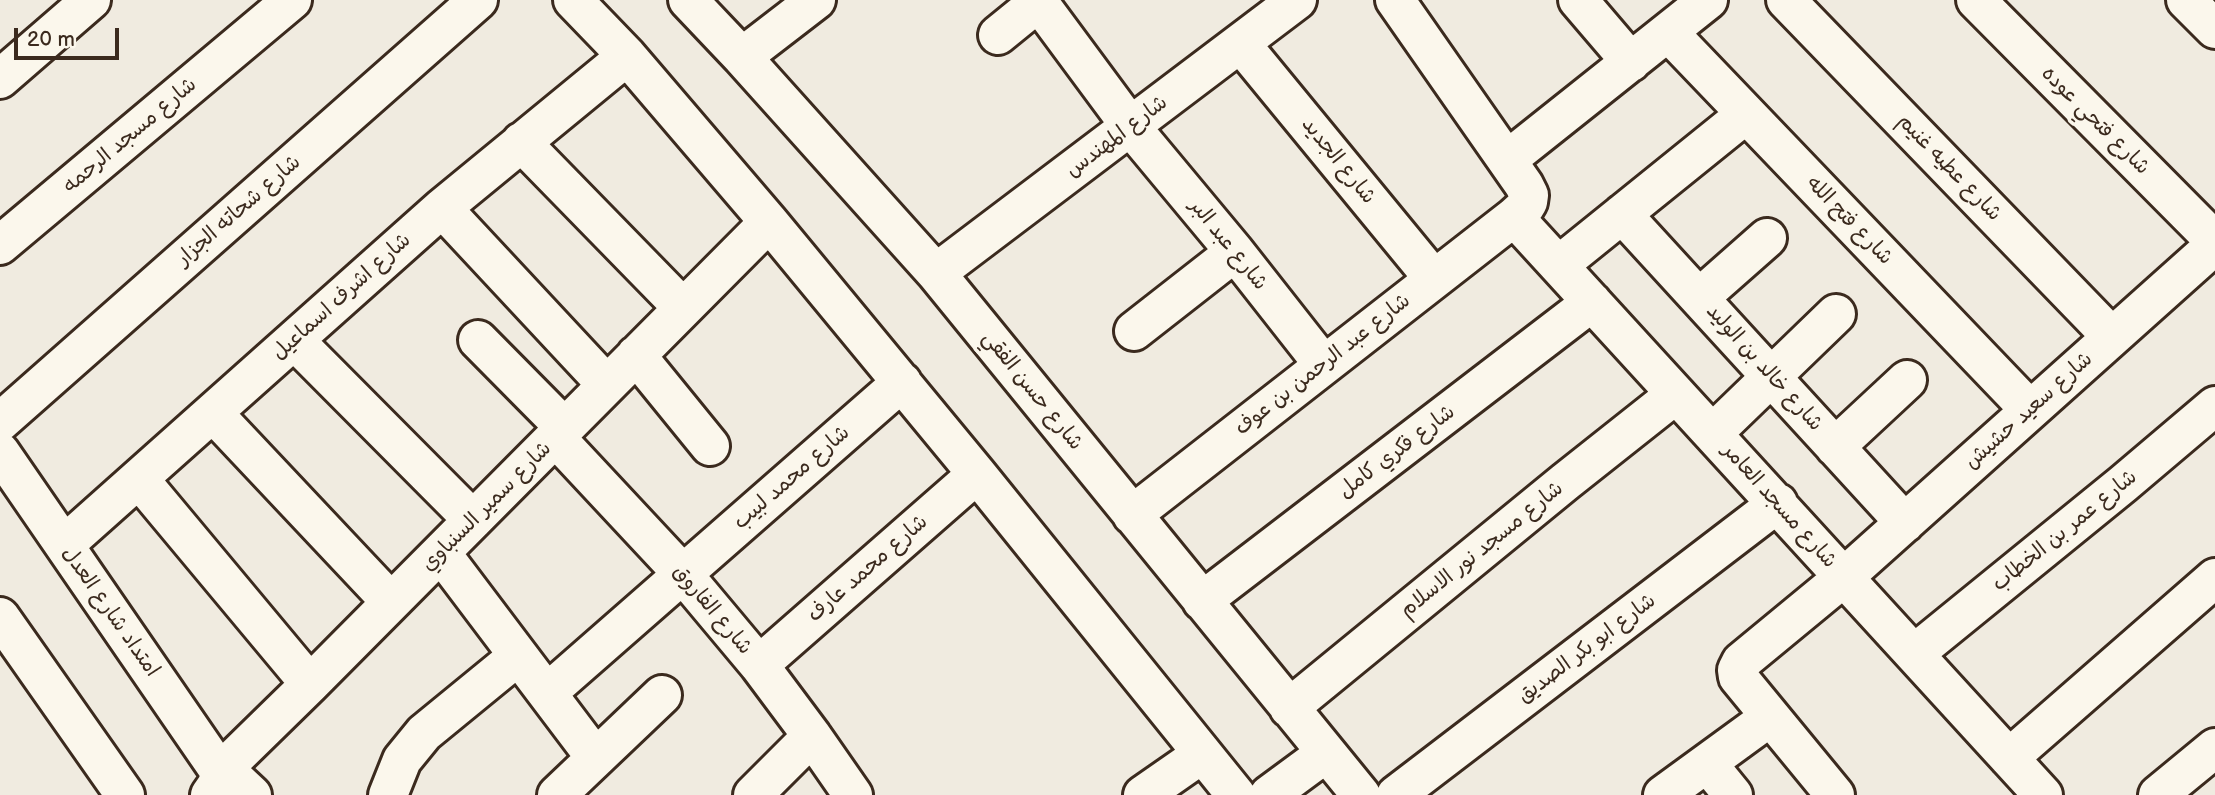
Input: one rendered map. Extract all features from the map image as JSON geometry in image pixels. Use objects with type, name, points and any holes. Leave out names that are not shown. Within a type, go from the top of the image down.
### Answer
[{"type":"street","points":[[0,79],[91,0]]},
{"type":"street","name":"شارع مسجد الرحمه","points":[[0,245],[292,0]]},
{"type":"street","name":"شارع شحاته الجزار","points":[[0,422],[478,0]]},
{"type":"street","points":[[573,0],[626,56],[769,222],[1236,795]]},
{"type":"street","name":"شارع حسن الفقي","points":[[688,0],[936,273],[1361,795]]},
{"type":"street","points":[[742,57],[816,0]]},
{"type":"street","points":[[1395,0],[1529,195],[1525,207],[1514,217]]},
{"type":"street","points":[[1578,0],[1631,62]]},
{"type":"street","points":[[1507,160],[1708,0]]},
{"type":"street","name":"شارع عطيه غنيم","points":[[1786,0],[2112,337]]},
{"type":"street","name":"شارع فتحي عوده","points":[[1976,0],[2215,243]]},
{"type":"street","points":[[2186,0],[2215,29]]},
{"type":"street","points":[[998,35],[1039,1]]},
{"type":"street","name":"شارع عبد البر","points":[[1039,1],[1131,127],[1235,252],[1323,364]]},
{"type":"street","name":"شارع المهندس","points":[[936,273],[1241,44],[1277,6]]},
{"type":"street","name":"شارع فتح الله","points":[[1668,32],[2030,410]]},
{"type":"street","name":"شارع الجديد","points":[[1241,44],[1434,279]]},
{"type":"street","name":"شارع اشرف اسماعيل","points":[[64,545],[442,208],[626,56]]},
{"type":"street","points":[[1559,265],[1746,114]]},
{"type":"street","points":[[521,142],[683,308]]},
{"type":"street","points":[[442,208],[607,385]]},
{"type":"street","name":"شارع خالد بن الوليد","points":[[1622,214],[1905,523]]},
{"type":"street","name":"شارع عبد الرحمن بن عوف","points":[[1132,515],[1514,217]]},
{"type":"street","name":"شارع مسجد العامر","points":[[1514,217],[1778,503],[2009,758],[2038,794]]},
{"type":"street","name":"شارع سمير السنباوي","points":[[215,783],[769,222]]},
{"type":"street","points":[[1699,298],[1767,238]]},
{"type":"street","name":"شارع سعيد حشيش","points":[[1835,795],[1738,677],[1737,670],[1741,662],[1844,577],[2215,243]]},
{"type":"street","points":[[1134,331],[1235,252]]},
{"type":"street","name":"شارع فكري كامل","points":[[1202,601],[1592,302]]},
{"type":"street","points":[[1713,433],[1836,314]]},
{"type":"street","points":[[294,340],[473,520]]},
{"type":"street","name":"شارع الفاروق","points":[[478,340],[759,665],[813,736],[853,795]]},
{"type":"street","points":[[636,355],[710,446]]},
{"type":"street","points":[[1835,447],[1907,380]]},
{"type":"street","name":"شارع محمد لبيب","points":[[547,693],[902,382]]},
{"type":"street","name":"شارع مسجد نور الاسلام","points":[[1289,708],[1564,482],[1676,394]]},
{"type":"street","name":"شارع عمر بن الخطاب","points":[[1914,654],[2215,406]]},
{"type":"street","points":[[213,412],[391,602]]},
{"type":"street","name":"امتداد شارع العدل","points":[[0,452],[64,545],[215,783]]},
{"type":"street","name":"شارع محمد عارف","points":[[759,665],[977,474]]},
{"type":"street","points":[[139,479],[310,684]]},
{"type":"street","name":"شارع ابو بكر الصديق","points":[[1396,795],[1778,503]]},
{"type":"street","points":[[441,553],[595,757]]},
{"type":"street","points":[[2009,758],[2215,578]]},
{"type":"street","points":[[0,617],[125,795]]},
{"type":"street","points":[[388,795],[402,760],[424,733],[519,656]]},
{"type":"street","points":[[557,795],[662,695]]},
{"type":"street","points":[[1663,795],[1770,717]]},
{"type":"street","points":[[753,795],[813,736]]},
{"type":"street","points":[[2158,795],[2214,751]]},
{"type":"street","points":[[1269,795],[1326,753]]},
{"type":"street","points":[[1143,795],[1202,754]]},
{"type":"street","points":[[1707,763],[1733,795]]},
{"type":"street","points":[[215,783],[236,780],[252,795]]}]
